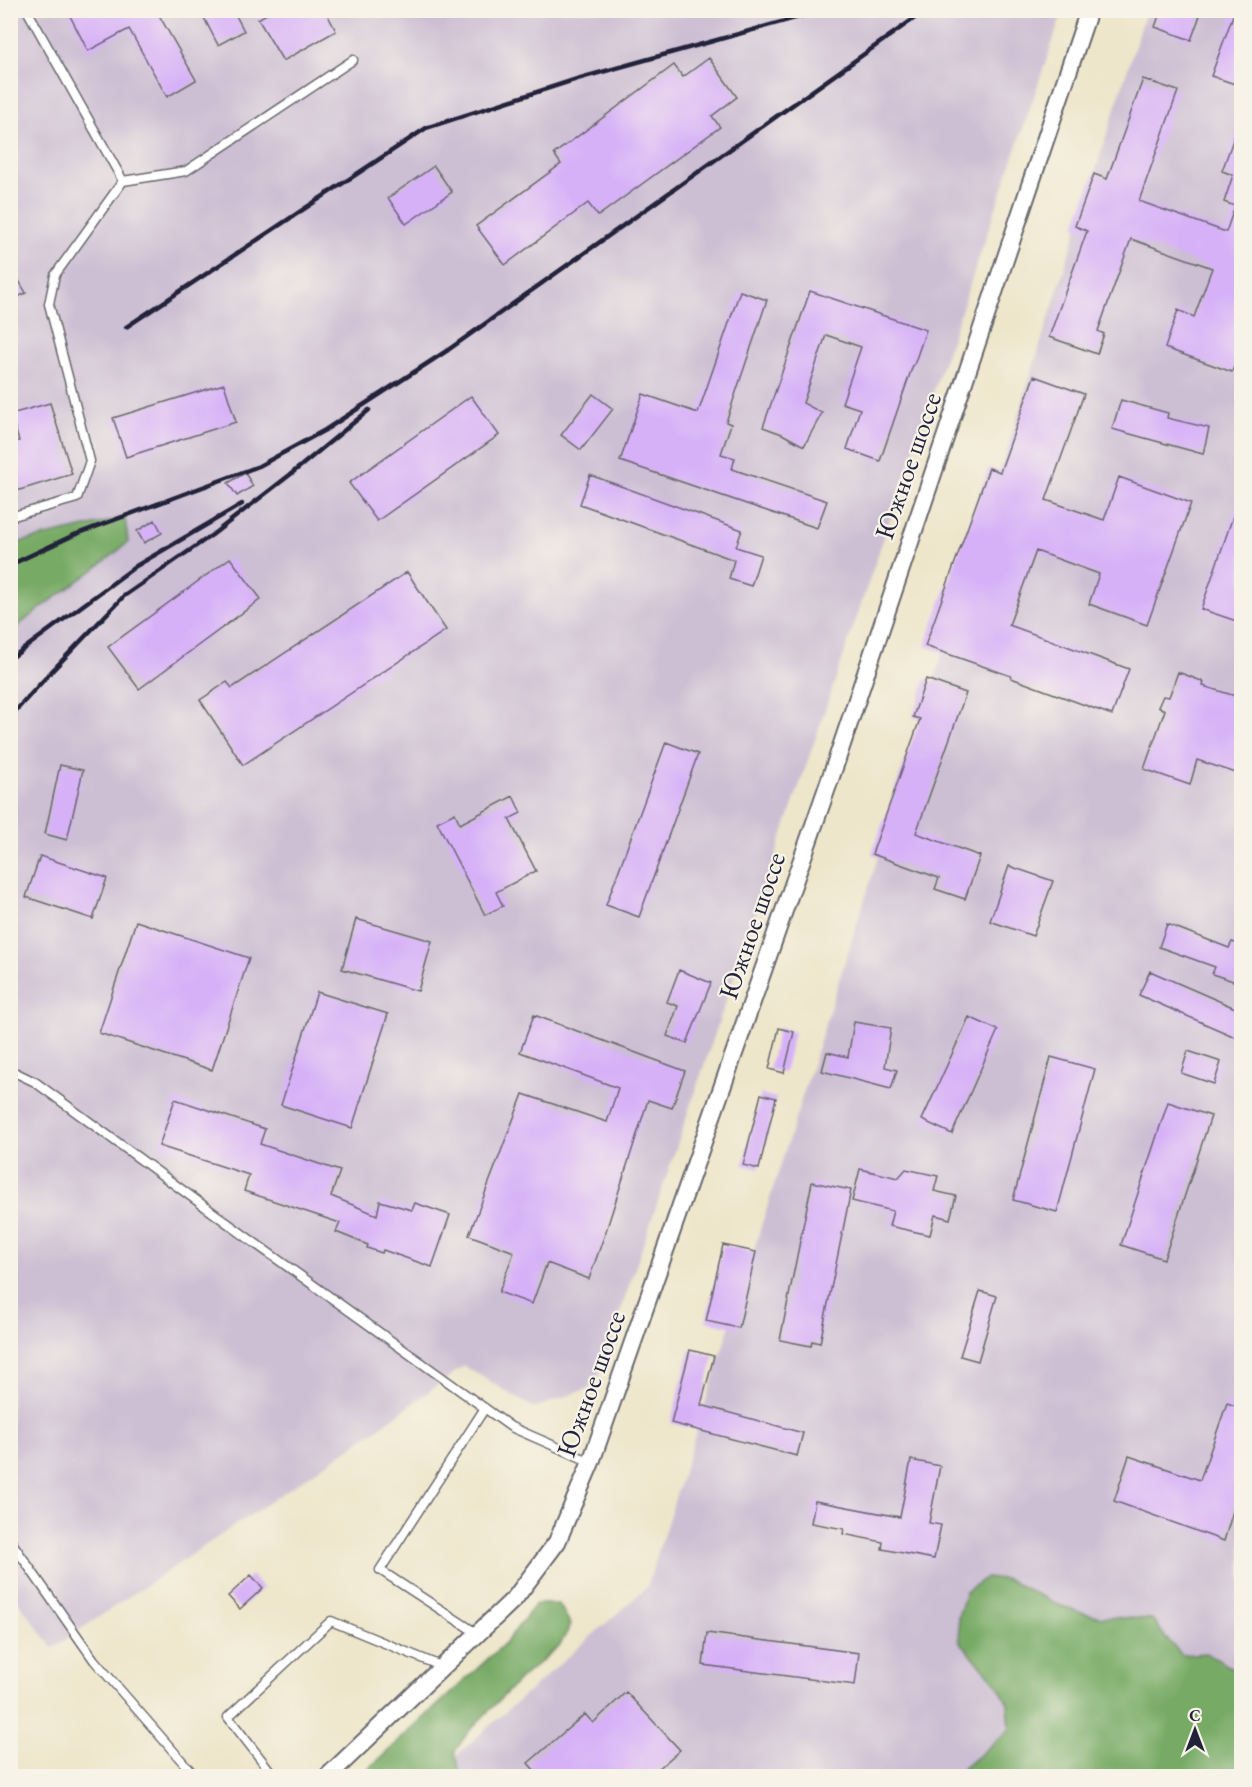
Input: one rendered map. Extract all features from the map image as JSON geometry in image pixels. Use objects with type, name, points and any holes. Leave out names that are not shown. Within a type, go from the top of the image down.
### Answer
[{"type":"street","name":"Южное шоссе","points":[[328,1776],[515,1598],[557,1542],[591,1462],[835,765],[1089,10]]},
{"type":"lane","points":[[27,10],[123,181]]},
{"type":"lane","points":[[10,517],[77,498],[90,461],[49,304],[55,275],[123,181],[186,171],[353,60]]},
{"type":"lane","points":[[10,1070],[35,1082],[512,1427],[591,1462]]},
{"type":"lane","points":[[478,1634],[380,1570],[485,1408]]},
{"type":"lane","points":[[10,1540],[94,1660],[195,1776]]},
{"type":"lane","points":[[274,1776],[228,1717],[332,1621],[443,1667]]},
{"type":"shaded area","points":[[11,11],[1063,11],[595,1386],[534,1408],[464,1366],[369,1435],[53,1648],[11,1592]]},
{"type":"shaded area","points":[[1146,11],[1241,11],[1241,1776],[433,1776],[647,1587]]},
{"type":"green space","points":[[125,518],[128,542],[11,632],[11,544]]},
{"type":"green space","points":[[986,1577],[1009,1580],[1056,1604],[1079,1612],[1102,1617],[1152,1619],[1182,1655],[1206,1653],[1241,1673],[1241,1776],[954,1776],[1010,1729],[1008,1703],[995,1681],[960,1642],[958,1617],[966,1592]]},
{"type":"green space","points":[[536,1604],[559,1604],[571,1625],[559,1646],[521,1678],[469,1731],[455,1751],[462,1776],[361,1776],[506,1642]]},
{"type":"building","points":[[67,10],[156,10],[196,80],[167,97],[129,29],[88,51]]},
{"type":"building","points":[[200,10],[233,10],[244,31],[218,45]]},
{"type":"building","points":[[273,10],[325,10],[336,31],[283,61],[258,19]]},
{"type":"building","points":[[1161,10],[1202,10],[1191,40],[1155,27]]},
{"type":"building","points":[[1235,10],[1242,10],[1242,74],[1238,85],[1211,76]]},
{"type":"building","points":[[709,58],[737,97],[712,116],[720,127],[598,216],[588,203],[505,265],[476,226],[561,164],[554,154],[674,65],[683,77]]},
{"type":"building","points":[[1143,79],[1178,91],[1139,201],[1226,232],[1235,206],[1224,202],[1233,175],[1222,171],[1240,120],[1242,121],[1242,346],[1232,372],[1165,348],[1178,310],[1194,317],[1212,268],[1131,239],[1098,331],[1104,334],[1097,354],[1049,337],[1087,231],[1075,226],[1094,174],[1107,179]]},
{"type":"building","points":[[434,166],[452,192],[406,224],[388,198]]},
{"type":"building","points":[[10,265],[26,293],[10,301]]},
{"type":"building","points":[[740,291],[767,300],[726,422],[731,424],[721,454],[735,458],[732,469],[827,501],[817,528],[620,461],[643,394],[698,413]]},
{"type":"building","points":[[810,291],[926,330],[880,461],[847,449],[860,409],[842,403],[861,347],[826,335],[803,403],[822,413],[804,446],[763,427]]},
{"type":"building","points":[[1034,376],[1084,394],[1046,500],[1104,520],[1119,477],[1191,503],[1147,625],[1089,604],[1099,574],[1036,551],[1009,625],[1129,669],[1112,715],[925,646],[989,468],[1000,472]]},
{"type":"building","points":[[224,384],[236,422],[126,457],[113,418]]},
{"type":"building","points":[[593,394],[613,409],[581,450],[561,435]]},
{"type":"building","points":[[471,396],[499,435],[377,521],[349,483]]},
{"type":"building","points":[[1121,400],[1168,413],[1167,418],[1209,428],[1203,454],[1112,429]]},
{"type":"building","points":[[50,403],[72,474],[10,493],[10,442],[19,441],[11,414]]},
{"type":"building","points":[[245,473],[253,486],[237,496],[228,483]]},
{"type":"building","points":[[590,475],[742,530],[736,547],[761,555],[751,586],[729,579],[734,560],[580,504]]},
{"type":"building","points":[[1239,499],[1242,500],[1242,623],[1201,609]]},
{"type":"building","points":[[155,520],[162,533],[144,543],[137,531]]},
{"type":"building","points":[[230,558],[261,599],[139,689],[108,647]]},
{"type":"building","points":[[407,572],[446,630],[243,765],[200,700],[227,682],[232,688]]},
{"type":"building","points":[[1178,672],[1204,682],[1203,686],[1242,698],[1242,775],[1197,760],[1190,785],[1144,769],[1165,710],[1158,707],[1163,696],[1169,697]]},
{"type":"building","points":[[926,679],[966,693],[916,833],[980,856],[965,899],[935,889],[939,878],[872,854],[920,719],[913,717]]},
{"type":"building","points":[[666,742],[698,754],[639,917],[606,905]]},
{"type":"building","points":[[60,765],[83,770],[67,840],[45,834]]},
{"type":"building","points":[[513,796],[521,813],[509,819],[536,871],[496,892],[503,906],[485,915],[437,822],[455,813],[460,824]]},
{"type":"building","points":[[40,856],[107,878],[93,919],[26,897]]},
{"type":"building","points":[[1009,866],[1053,881],[1033,936],[990,921]]},
{"type":"building","points":[[356,919],[432,941],[418,991],[342,969]]},
{"type":"building","points":[[136,921],[249,958],[212,1070],[99,1033]]},
{"type":"building","points":[[1167,924],[1229,948],[1232,942],[1242,945],[1242,984],[1212,974],[1215,967],[1159,947]]},
{"type":"building","points":[[679,970],[711,983],[687,1043],[667,1036],[678,1006],[667,1002]]},
{"type":"building","points":[[1150,971],[1242,1011],[1242,1040],[1139,995]]},
{"type":"building","points":[[317,992],[388,1014],[352,1128],[281,1105]]},
{"type":"building","points":[[534,1015],[685,1071],[672,1108],[648,1100],[589,1279],[547,1263],[532,1304],[499,1292],[514,1252],[469,1235],[523,1094],[607,1122],[618,1088],[520,1052]]},
{"type":"building","points":[[969,1017],[998,1030],[952,1134],[922,1120]]},
{"type":"building","points":[[854,1022],[891,1028],[885,1067],[897,1070],[891,1089],[822,1071],[827,1052],[848,1057]]},
{"type":"building","points":[[779,1028],[794,1032],[784,1073],[769,1069]]},
{"type":"building","points":[[1188,1051],[1221,1062],[1214,1084],[1181,1073]]},
{"type":"building","points":[[1051,1057],[1095,1069],[1057,1212],[1013,1200]]},
{"type":"building","points":[[761,1094],[776,1098],[759,1169],[743,1165]]},
{"type":"building","points":[[175,1099],[265,1129],[260,1144],[340,1171],[331,1196],[377,1215],[380,1201],[412,1210],[415,1203],[450,1215],[432,1267],[383,1250],[382,1253],[367,1248],[368,1245],[336,1232],[340,1223],[244,1191],[249,1175],[159,1146]]},
{"type":"building","points":[[1168,1102],[1211,1116],[1164,1259],[1121,1245]]},
{"type":"building","points":[[860,1169],[898,1178],[906,1169],[938,1176],[934,1191],[956,1196],[950,1219],[935,1215],[930,1235],[889,1226],[893,1211],[852,1201]]},
{"type":"building","points":[[812,1182],[851,1190],[820,1343],[812,1341],[811,1346],[780,1340]]},
{"type":"building","points":[[723,1245],[756,1252],[739,1328],[706,1321]]},
{"type":"building","points":[[980,1291],[997,1296],[978,1361],[960,1356]]},
{"type":"building","points":[[690,1350],[714,1356],[701,1405],[803,1433],[797,1456],[671,1423]]},
{"type":"building","points":[[1227,1403],[1242,1408],[1242,1500],[1237,1498],[1224,1541],[1114,1501],[1129,1456],[1200,1480]]},
{"type":"building","points":[[911,1460],[940,1466],[929,1523],[941,1525],[934,1559],[882,1549],[883,1542],[843,1534],[844,1529],[811,1523],[815,1501],[900,1517]]},
{"type":"building","points":[[251,1575],[263,1588],[240,1609],[228,1596]]},
{"type":"building","points":[[707,1633],[859,1653],[855,1685],[703,1665]]},
{"type":"building","points":[[626,1692],[680,1750],[650,1776],[539,1776],[528,1763],[585,1714],[593,1723]]},
{"type":"railway","points":[[126,327],[426,128],[577,79],[824,10]]},
{"type":"railway","points":[[10,565],[74,535],[259,466],[325,430],[448,350],[926,10]]},
{"type":"railway","points":[[10,717],[124,596],[212,535],[369,410]]},
{"type":"railway","points":[[10,659],[136,566],[242,504]]}]
